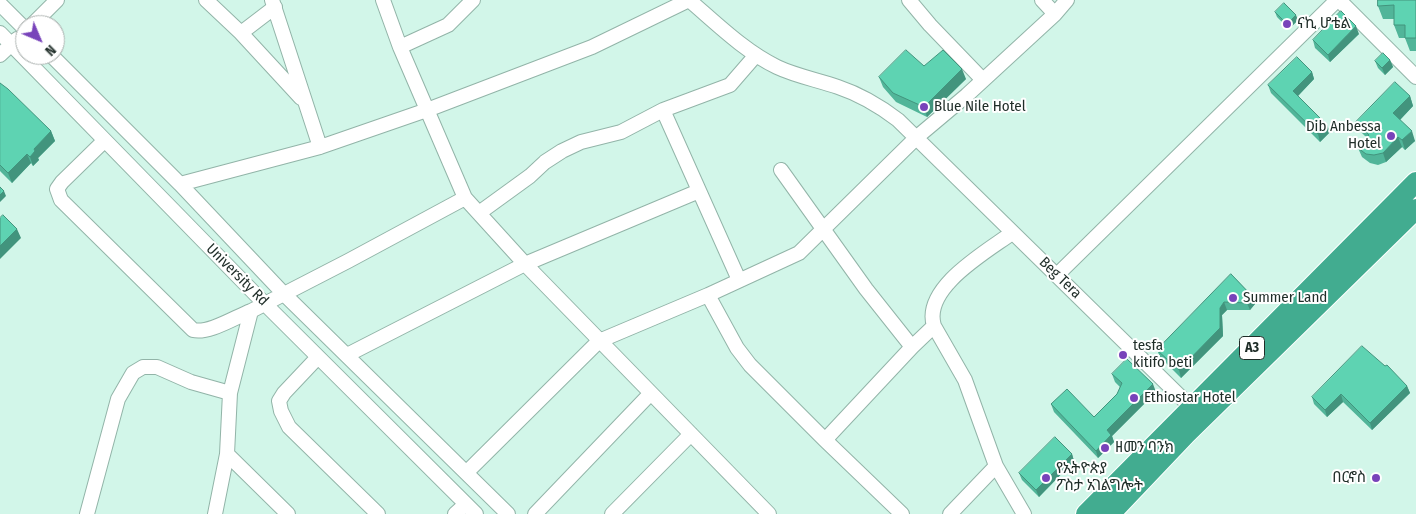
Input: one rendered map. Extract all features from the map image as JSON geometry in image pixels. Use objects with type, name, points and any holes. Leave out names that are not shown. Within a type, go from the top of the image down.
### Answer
[{"type":"highway","name":"A3","points":[[1110,514],[1197,414],[1416,182]]},
{"type":"highway","name":"A3","points":[[1086,514],[1197,414],[1416,209]]},
{"type":"street","points":[[42,15],[57,0]]},
{"type":"street","points":[[206,0],[241,33],[304,102]]},
{"type":"street","points":[[383,0],[400,47],[465,198],[525,264],[691,434],[762,512]]},
{"type":"street","points":[[400,47],[448,25],[473,0]]},
{"type":"street","points":[[180,184],[320,147],[427,110],[592,47],[689,0]]},
{"type":"street","name":"Beg Tera","points":[[689,0],[735,40],[756,55],[794,75],[839,87],[876,105],[898,120],[1197,414]]},
{"type":"street","points":[[909,0],[930,25],[983,80]]},
{"type":"street","points":[[1042,0],[1054,14]]},
{"type":"street","points":[[467,472],[600,341],[708,295],[799,253],[917,137],[983,80],[1067,0]]},
{"type":"street","points":[[1057,275],[1338,0],[1416,77]]},
{"type":"street","points":[[0,4],[15,20]]},
{"type":"street","points":[[241,33],[273,4],[320,147]]},
{"type":"street","name":"University Rd","points":[[0,33],[264,303],[476,514]]},
{"type":"street","points":[[0,55],[15,41]]},
{"type":"street","points":[[479,213],[562,151],[581,142],[621,132],[663,110],[730,85],[756,55]]},
{"type":"street","name":"University Rd","points":[[61,65],[180,184],[283,293],[508,514]]},
{"type":"street","points":[[663,110],[739,280]]},
{"type":"street","points":[[104,141],[62,182],[58,188],[61,200],[193,330],[199,331],[207,330],[251,311],[465,198]]},
{"type":"street","points":[[781,170],[866,289],[912,347]]},
{"type":"street","points":[[347,354],[525,264],[699,192]]},
{"type":"street","points":[[1012,233],[957,273],[946,285],[935,306],[932,319],[934,326],[965,380],[996,466],[1024,514]]},
{"type":"street","points":[[708,295],[737,348],[825,440],[902,514]]},
{"type":"street","points":[[215,514],[227,454],[230,393],[251,311]]},
{"type":"street","points":[[825,440],[934,326]]},
{"type":"street","points":[[318,357],[284,393],[279,401],[281,411],[289,427],[302,441],[378,514]]},
{"type":"street","points":[[87,514],[118,399],[133,373],[143,366],[157,367],[192,382],[230,393]]},
{"type":"street","points":[[535,514],[650,394]]},
{"type":"street","points":[[612,514],[691,434]]},
{"type":"street","points":[[227,454],[288,514]]},
{"type":"street","points":[[950,514],[996,466]]},
{"type":"street","points":[[455,514],[466,504]]},
{"type":"building","points":[[1378,0],[1416,0],[1416,38],[1405,38],[1405,25],[1394,25],[1394,5],[1378,6]]},
{"type":"building","points":[[1284,3],[1296,15],[1287,24],[1275,12]]},
{"type":"building","points":[[1341,11],[1356,26],[1328,55],[1313,40]]},
{"type":"building","points":[[906,50],[924,66],[943,50],[962,69],[924,107],[893,93],[879,77]]},
{"type":"building","points":[[1383,53],[1390,60],[1382,68],[1375,61]]},
{"type":"building","points":[[1297,57],[1312,72],[1293,91],[1327,125],[1318,134],[1268,85]]},
{"type":"building","points":[[1395,82],[1410,96],[1393,113],[1412,131],[1402,140],[1398,137],[1383,153],[1366,154],[1358,148],[1369,135],[1356,122]]},
{"type":"building","points":[[0,83],[51,131],[34,149],[35,151],[30,157],[27,154],[8,173],[0,165]]},
{"type":"building","points":[[0,187],[4,191],[0,195]]},
{"type":"building","points":[[3,215],[17,229],[0,246],[0,218]]},
{"type":"building","points":[[1231,274],[1253,297],[1247,303],[1224,302],[1220,308],[1220,328],[1179,370],[1157,350]]},
{"type":"building","points":[[1362,346],[1385,366],[1387,365],[1407,386],[1370,423],[1341,394],[1325,410],[1312,397]]},
{"type":"building","points":[[1127,359],[1153,384],[1107,430],[1111,435],[1096,451],[1051,404],[1067,389],[1094,417],[1117,394],[1122,383],[1112,374]]},
{"type":"building","points":[[1055,437],[1072,454],[1036,490],[1019,473]]},
{"type":"place","name":"ናኪ ሆቴል","points":[[1287,24]]},
{"type":"place","name":"Blue Nile Hotel","points":[[924,107]]},
{"type":"place","name":"Dib Anbessa Hotel","points":[[1391,136]]},
{"type":"place","name":"Summer Land","points":[[1233,298]]},
{"type":"place","name":"tesfa kitifo beti","points":[[1123,355]]},
{"type":"place","name":"Ethiostar Hotel","points":[[1134,398]]},
{"type":"place","name":"ዘመን ባንክ","points":[[1105,448]]},
{"type":"place","name":"የኢትዮጵያ ፖስታ አገልግሎት","points":[[1046,478]]},
{"type":"place","name":"በርኖስ","points":[[1376,478]]}]
